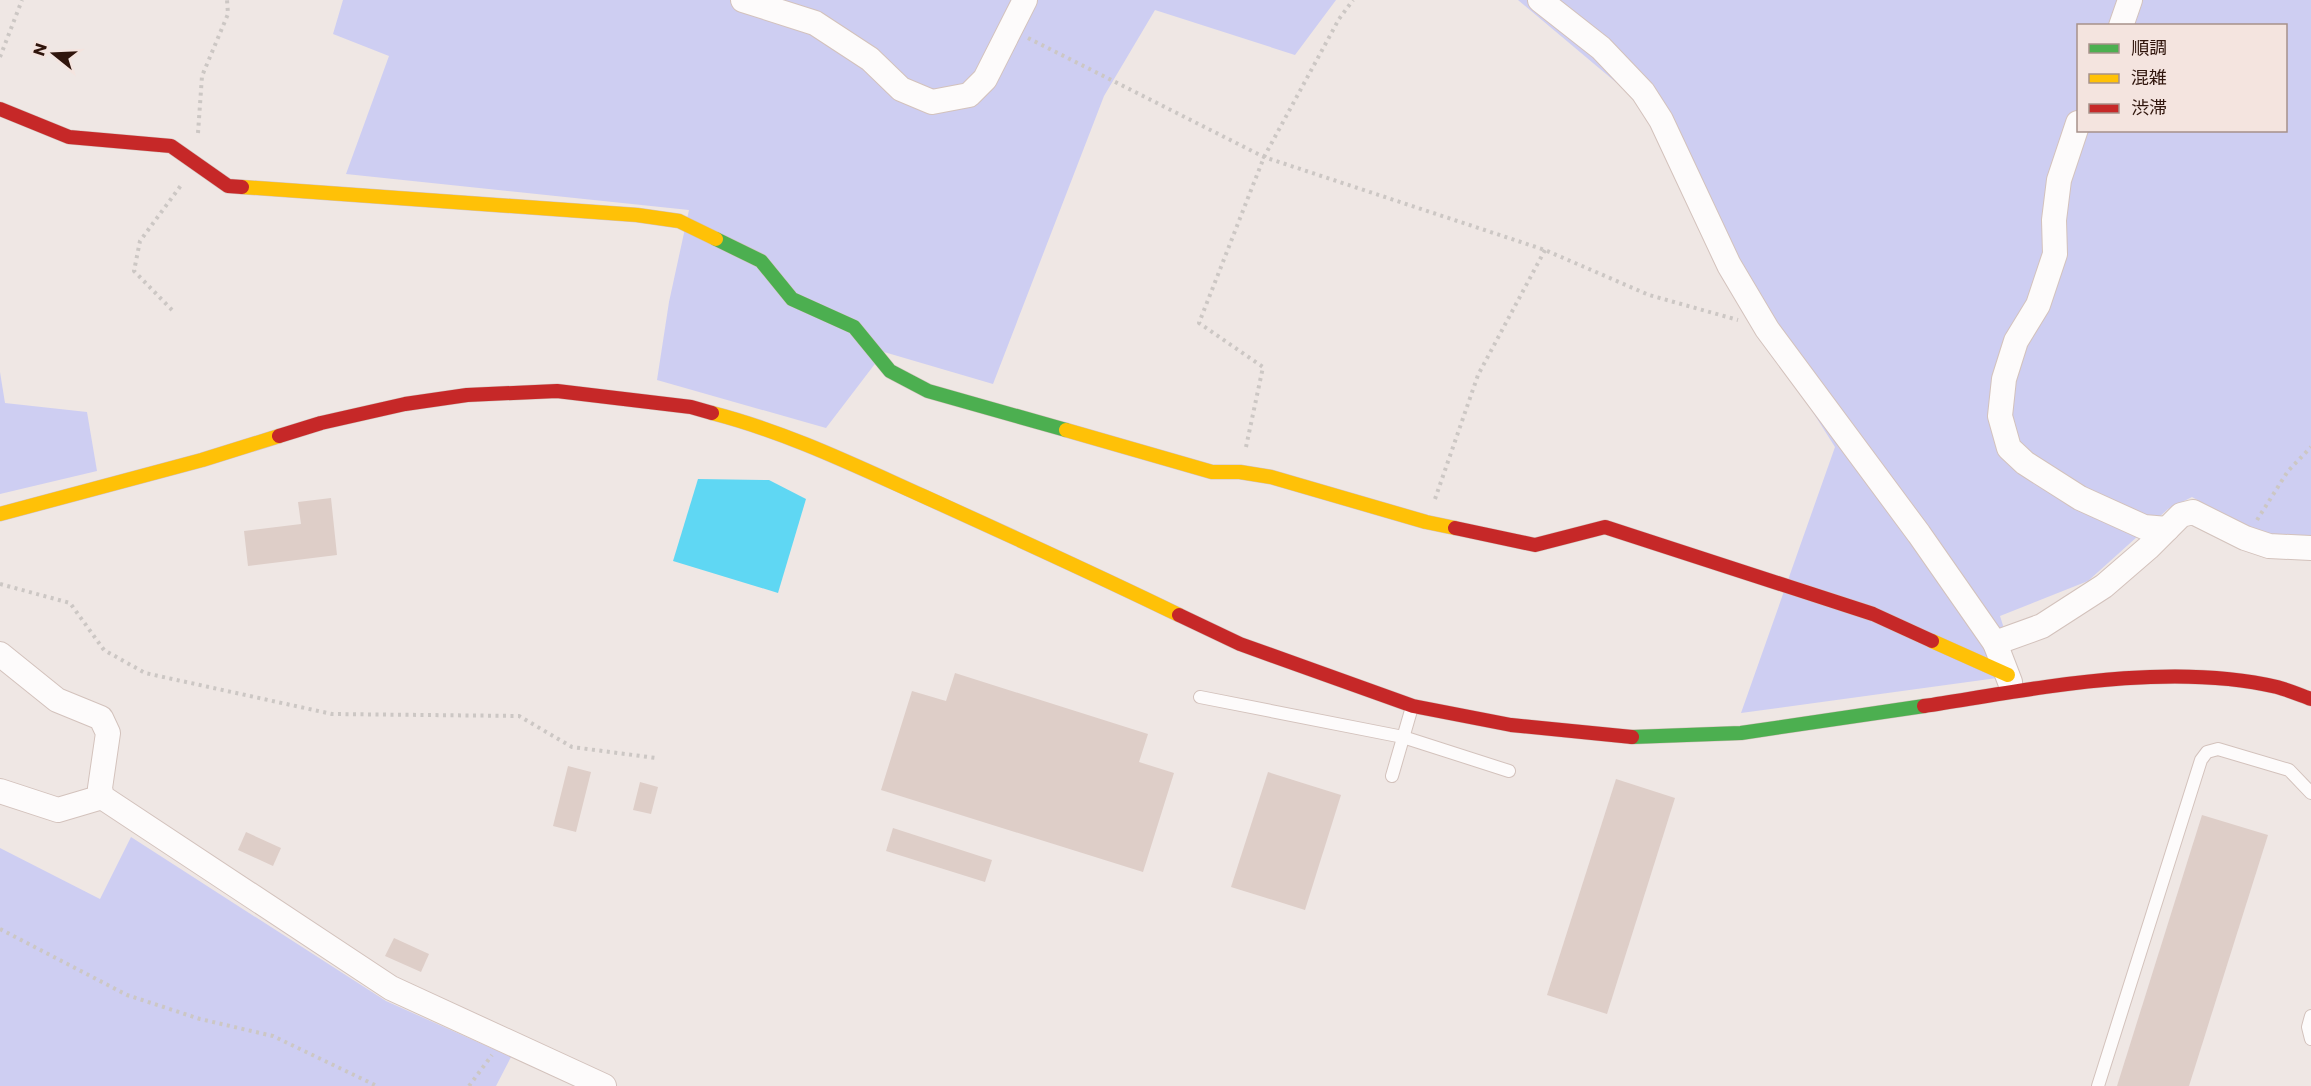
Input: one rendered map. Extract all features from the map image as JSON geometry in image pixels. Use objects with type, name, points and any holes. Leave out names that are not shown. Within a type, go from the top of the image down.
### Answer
[{"type":"street","points":[[742,0],[815,22],[870,59],[901,89],[932,102],[969,95],[985,79],[1025,0]]},
{"type":"street","points":[[1540,0],[1601,48],[1643,92],[1661,120],[1729,265],[1767,329],[1919,534],[1995,643],[2011,684]]},
{"type":"street","points":[[2122,24],[2130,0]]},
{"type":"street","points":[[0,109],[69,137],[171,146],[228,186],[638,216],[679,221],[761,261],[792,299],[854,327],[890,371],[928,391],[1212,472],[1240,472],[1271,477],[1426,522],[1535,545],[1605,526],[1873,614],[2011,684]]},
{"type":"street","points":[[2077,129],[2059,180],[2054,220],[2055,254],[2038,305],[2016,341],[2004,379],[2000,416],[2009,448],[2025,463],[2080,498],[2144,527],[2167,529]]},
{"type":"street","points":[[0,514],[202,460],[321,423],[405,404],[467,395],[557,391],[691,407],[755,424],[830,454],[1067,561],[1240,644],[1413,706],[1511,725],[1616,737],[1655,738],[1742,733],[2011,684],[2145,676],[2212,678],[2277,687],[2311,699]]},
{"type":"street","points":[[1995,643],[2042,626],[2104,586],[2181,515],[2193,512],[2245,538],[2269,546],[2311,548]]},
{"type":"street","points":[[0,654],[57,700],[101,718],[108,734],[100,788],[102,796],[391,988],[604,1086]]},
{"type":"street","points":[[0,791],[58,810],[102,796]]},
{"type":"lane","points":[[1200,697],[1403,737],[1509,771]]},
{"type":"lane","points":[[1392,776],[1413,706]]},
{"type":"lane","points":[[2098,1086],[2201,760],[2207,752],[2218,749],[2289,770],[2311,793]]},
{"type":"lane","points":[[2311,1016],[2308,1027],[2311,1039]]},
{"type":"path","points":[[0,57],[22,0]]},
{"type":"path","points":[[1240,472],[1263,367],[1199,323],[1264,157],[1339,19],[1353,0]]},
{"type":"path","points":[[1003,41],[1025,37],[1264,157],[1545,250],[1649,295],[1767,329]]},
{"type":"path","points":[[1426,522],[1478,375],[1545,250]]},
{"type":"path","points":[[2245,538],[2288,471],[2311,447]]},
{"type":"path","points":[[0,584],[70,603],[104,650],[145,673],[332,714],[519,716],[572,747],[656,758]]},
{"type":"path","points":[[0,929],[127,995],[200,1018],[273,1036],[377,1086]]},
{"type":"path","points":[[469,1086],[504,1039]]},
{"type":"shaded area","points":[[343,0],[1336,0],[1295,55],[1155,10],[1104,96],[993,384],[884,352],[826,428],[657,380],[669,302],[689,210],[346,174],[389,56],[333,34]]},
{"type":"shaded area","points":[[1518,0],[2311,0],[2311,555],[2260,534],[2192,497],[2168,509],[2088,581],[2000,616],[2019,675],[1741,713],[1835,447],[1746,307],[1637,100]]},
{"type":"shaded area","points":[[0,372],[5,403],[87,412],[97,471],[0,494]]},
{"type":"shaded area","points":[[131,837],[386,1001],[511,1057],[496,1086],[0,1086],[0,848],[100,899]]},
{"type":"water","points":[[698,479],[769,480],[806,499],[778,593],[673,561]]},
{"type":"building","points":[[331,498],[337,555],[248,566],[244,531],[301,524],[298,502]]},
{"type":"building","points":[[955,673],[1148,734],[1139,762],[1174,773],[1143,872],[881,790],[912,691],[946,701]]},
{"type":"building","points":[[568,766],[591,772],[576,832],[553,826]]},
{"type":"building","points":[[1268,772],[1341,795],[1305,910],[1231,887]]},
{"type":"building","points":[[1616,779],[1675,798],[1607,1014],[1547,995]]},
{"type":"building","points":[[640,782],[658,787],[651,814],[633,810]]},
{"type":"building","points":[[2202,815],[2268,835],[2189,1086],[2117,1086]]},
{"type":"building","points":[[893,828],[992,860],[985,882],[886,851]]},
{"type":"building","points":[[246,832],[281,848],[273,866],[238,850]]},
{"type":"building","points":[[394,938],[429,954],[421,972],[385,956]]},
{"type":"traffic: fast","points":[[716,239],[761,261],[792,299],[854,327],[890,371],[928,391],[1066,430]]},
{"type":"traffic: fast","points":[[1632,737],[1741,733],[1924,706]]},
{"type":"traffic: slow","points":[[242,187],[637,215],[679,221],[716,239]]},
{"type":"traffic: slow","points":[[712,413],[793,439],[845,461],[1179,615]]},
{"type":"traffic: slow","points":[[1066,430],[1212,472],[1240,472],[1271,477],[1426,522],[1455,528]]},
{"type":"traffic: slow","points":[[0,514],[202,460],[279,436]]},
{"type":"traffic: slow","points":[[1932,641],[2008,675]]},
{"type":"traffic: jam","points":[[0,109],[69,137],[171,146],[228,186],[242,187]]},
{"type":"traffic: jam","points":[[279,436],[321,423],[405,404],[467,395],[557,391],[691,407],[712,413]]},
{"type":"traffic: jam","points":[[1455,528],[1535,545],[1605,527],[1873,614],[1932,641]]},
{"type":"traffic: jam","points":[[1179,615],[1240,644],[1413,706],[1511,725],[1632,737]]},
{"type":"traffic: jam","points":[[1924,706],[2100,680],[2146,677],[2235,680],[2277,687],[2311,699]]}]
